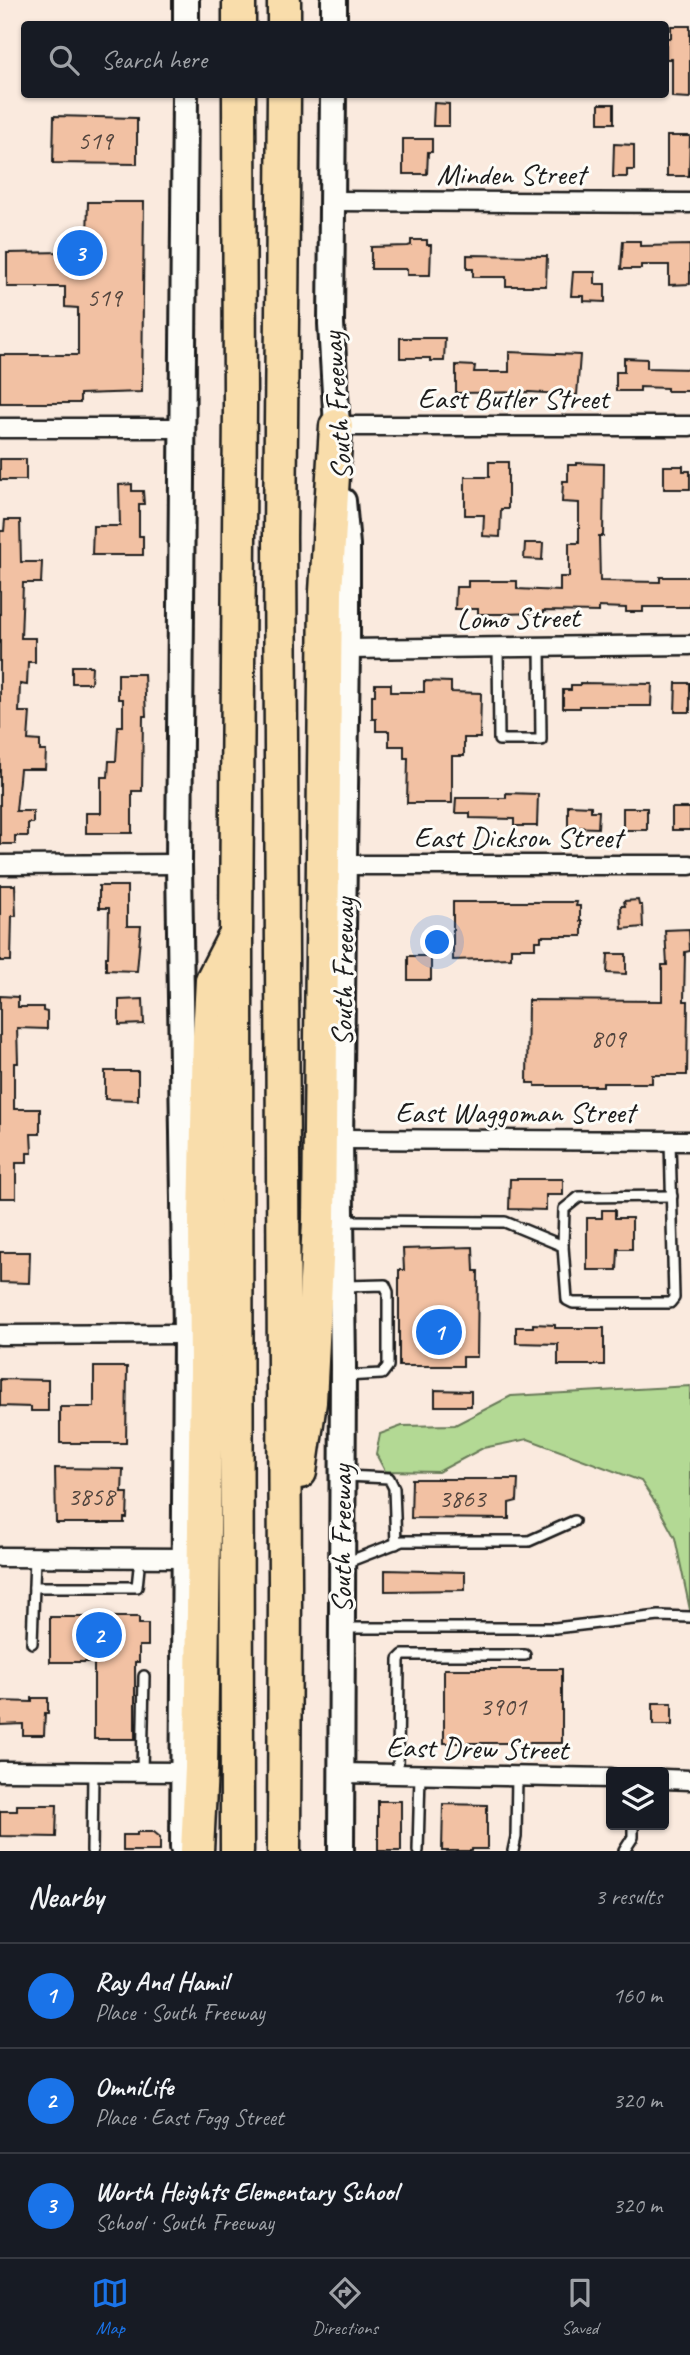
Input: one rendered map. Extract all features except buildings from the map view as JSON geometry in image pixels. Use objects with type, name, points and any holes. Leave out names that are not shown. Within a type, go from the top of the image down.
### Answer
[{"type":"highway","points":[[239,0],[239,21]]},
{"type":"highway","points":[[284,0],[284,21]]},
{"type":"highway","points":[[237,1851],[239,98]]},
{"type":"highway","name":"South Freeway","points":[[284,98],[280,550],[284,1851]]},
{"type":"highway","points":[[285,1584],[310,1402],[318,1234],[326,592],[336,426]]},
{"type":"highway","points":[[197,1851],[201,1768],[209,1036],[212,980],[236,933]]},
{"type":"main road","points":[[186,0],[186,21]]},
{"type":"main road","points":[[334,0],[334,21]]},
{"type":"main road","points":[[183,1851],[186,1334],[178,864],[185,98]]},
{"type":"main road","name":"South Freeway","points":[[333,98],[331,324],[336,426],[347,545],[340,1139],[341,1851]]},
{"type":"street","name":"Minden Street","points":[[331,201],[690,203]]},
{"type":"street","name":"East Butler Street","points":[[336,426],[690,426]]},
{"type":"street","points":[[0,428],[184,428]]},
{"type":"street","name":"Lomo Street","points":[[347,649],[498,656],[540,646],[690,645]]},
{"type":"street","points":[[0,865],[178,864]]},
{"type":"street","name":"East Dickson Street","points":[[345,865],[690,865]]},
{"type":"street","name":"East Waggoman Street","points":[[340,1139],[690,1141]]},
{"type":"street","points":[[0,1335],[186,1334]]},
{"type":"street","points":[[0,1557],[183,1558]]},
{"type":"street","points":[[0,1771],[183,1772]]},
{"type":"street","name":"East Drew Street","points":[[341,1773],[606,1778]]},
{"type":"street","points":[[669,1779],[690,1780]]},
{"type":"lane","points":[[498,656],[499,740],[541,740],[540,646]]},
{"type":"lane","points":[[670,1140],[674,1298],[670,1303],[573,1303],[567,1300],[563,1246],[564,1209],[579,1196],[671,1196]]},
{"type":"lane","points":[[341,1221],[505,1222],[563,1246]]},
{"type":"lane","points":[[342,1286],[384,1285],[388,1292],[388,1366],[382,1374],[342,1376]]},
{"type":"lane","points":[[341,1476],[388,1478],[394,1488],[396,1544]]},
{"type":"lane","points":[[341,1565],[402,1541],[529,1541],[574,1521]]},
{"type":"lane","points":[[33,1643],[35,1558]]},
{"type":"lane","points":[[34,1587],[138,1587],[139,1558]]},
{"type":"lane","points":[[341,1628],[555,1628],[659,1616],[690,1617]]},
{"type":"lane","points":[[398,1774],[399,1659],[403,1655],[525,1655]]},
{"type":"lane","points":[[142,1772],[144,1676]]},
{"type":"lane","points":[[92,1851],[93,1772]]},
{"type":"lane","points":[[418,1851],[420,1774]]},
{"type":"lane","points":[[513,1851],[516,1837],[517,1776]]},
{"type":"lane","points":[[626,1850],[633,1837],[633,1830]]},
{"type":"green space","points":[[690,1386],[690,1610],[675,1538],[641,1481],[528,1439],[483,1448],[438,1472],[385,1471],[376,1454],[380,1434],[402,1426],[455,1425],[511,1396]]},
{"type":"place","name":"Worth Heights Elementary School","points":[[80,253]]},
{"type":"place","name":"Ray And Hamil","points":[[439,1332]]},
{"type":"place","name":"OmniLife","points":[[99,1635]]}]
